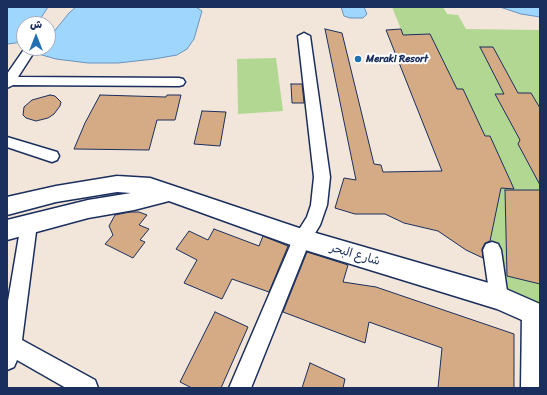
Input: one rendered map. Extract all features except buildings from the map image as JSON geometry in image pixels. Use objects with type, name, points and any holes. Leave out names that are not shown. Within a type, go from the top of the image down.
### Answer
[{"type":"main road","name":"شارع البحر","points":[[7,206],[56,194],[117,184],[150,186],[302,239],[500,298],[536,315]]},
{"type":"main road","points":[[7,230],[88,209],[170,193]]},
{"type":"street","points":[[240,388],[302,239],[314,220],[320,205],[322,177],[304,36]]},
{"type":"street","points":[[8,83],[25,56]]},
{"type":"street","points":[[8,83],[179,82]]},
{"type":"street","points":[[7,142],[52,156]]},
{"type":"street","points":[[29,224],[9,352],[87,388]]},
{"type":"street","points":[[492,250],[500,298]]},
{"type":"street","points":[[532,388],[536,315]]},
{"type":"green space","points":[[392,7],[443,7],[447,14],[458,15],[466,29],[540,30],[540,304],[509,298]]},
{"type":"green space","points":[[276,58],[283,111],[238,114],[237,59]]},
{"type":"water","points":[[7,7],[48,7],[42,16],[16,16],[16,43],[7,44]]},
{"type":"water","points":[[76,7],[196,7],[202,11],[194,39],[187,49],[177,55],[118,63],[88,63],[56,59],[46,56],[56,56],[56,29]]},
{"type":"water","points":[[341,7],[364,7],[367,14],[363,18],[350,18],[344,16]]},
{"type":"water","points":[[500,7],[540,7],[540,17],[521,14]]},
{"type":"place","name":"Meraki Resort","points":[[358,59]]}]
